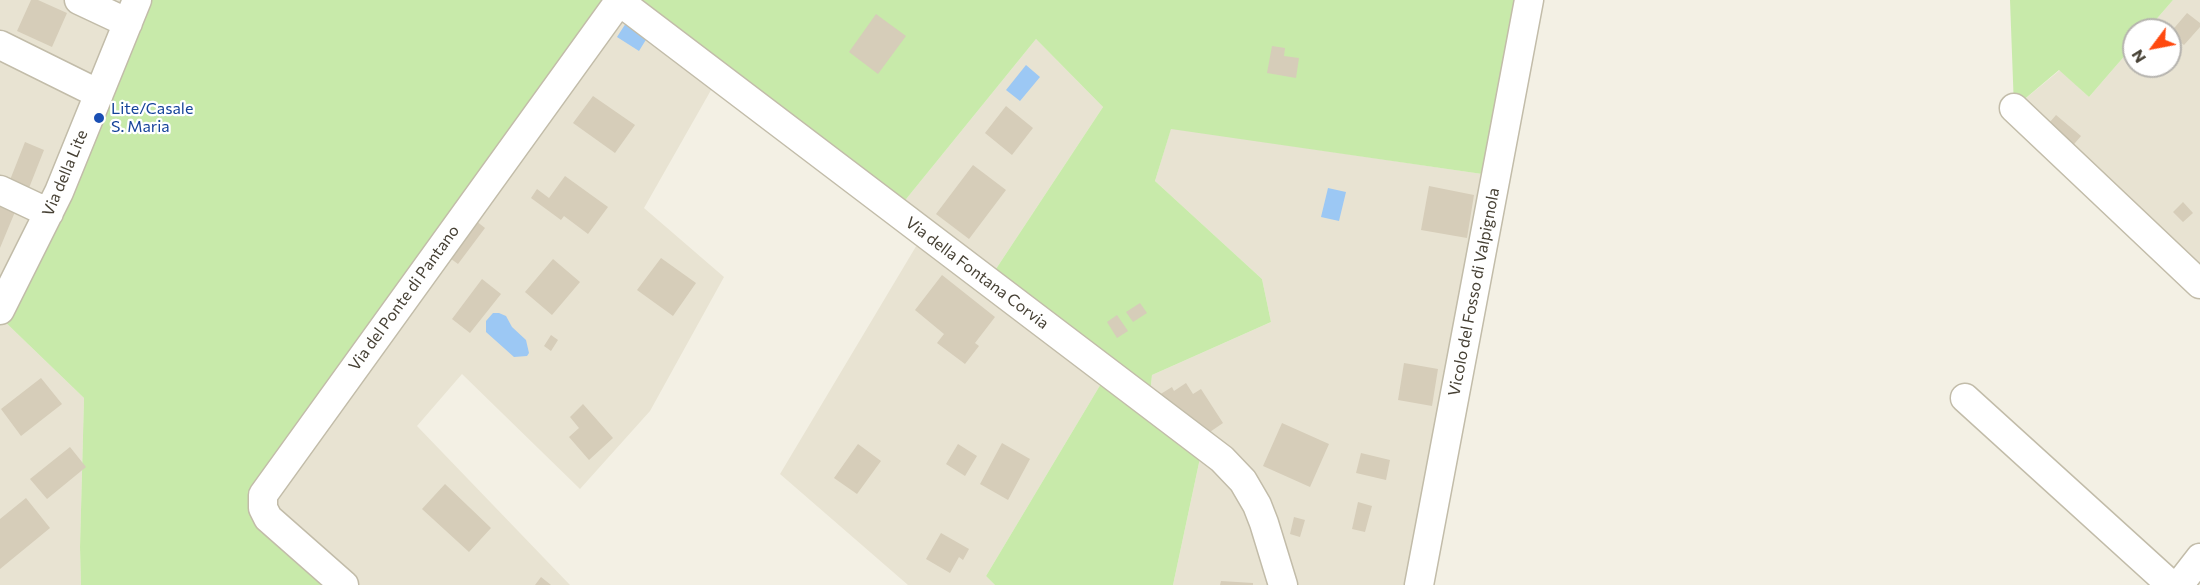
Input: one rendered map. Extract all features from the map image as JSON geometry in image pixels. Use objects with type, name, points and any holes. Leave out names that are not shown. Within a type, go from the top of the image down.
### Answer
[{"type":"street","points":[[79,0],[133,11]]},
{"type":"street","name":"Via del Ponte di Pantano","points":[[344,585],[268,518],[262,508],[263,495],[620,0]]},
{"type":"street","name":"Via della Fontana Corvia","points":[[620,0],[1222,459],[1243,481],[1257,505],[1283,585]]},
{"type":"street","name":"Vicolo del Fosso di Valpignola","points":[[1419,585],[1529,0]]},
{"type":"street","name":"Via della Lite","points":[[0,310],[49,213],[133,11]]},
{"type":"street","points":[[0,45],[99,94]]},
{"type":"street","points":[[2014,108],[2200,284]]},
{"type":"street","points":[[0,189],[49,213]]},
{"type":"street","points":[[1965,398],[2171,585]]},
{"type":"street","points":[[2179,585],[2200,558]]},
{"type":"shaded area","points":[[0,0],[137,0],[0,310]]},
{"type":"shaded area","points":[[2173,0],[2200,0],[2200,284],[2014,108],[2060,70],[2089,97],[2122,59],[2122,78],[2182,78],[2182,18],[2157,18]]},
{"type":"shaded area","points":[[619,1],[719,76],[644,208],[724,277],[650,411],[580,489],[462,374],[417,426],[570,585],[344,585],[262,502]]},
{"type":"shaded area","points":[[1036,39],[1103,107],[988,281],[1108,372],[986,576],[995,585],[908,585],[780,474],[924,233],[894,214]]},
{"type":"shaded area","points":[[1171,128],[1489,175],[1410,585],[1173,585],[1203,444],[1149,403],[1152,375],[1271,322],[1262,279],[1155,181]]},
{"type":"shaded area","points":[[0,317],[84,398],[81,585],[0,585]]},
{"type":"green space","points":[[137,0],[1529,0],[1496,176],[1171,129],[1155,181],[1262,279],[1271,322],[1152,375],[1149,403],[1203,444],[1173,585],[995,585],[986,576],[1108,372],[988,281],[1103,107],[1036,39],[894,214],[620,1],[263,495],[344,585],[81,585],[84,398],[0,317]]},
{"type":"green space","points":[[2010,0],[2173,0],[2157,18],[2122,18],[2122,59],[2089,97],[2059,70],[2014,108]]},
{"type":"water","points":[[626,23],[647,38],[639,51],[617,37]]},
{"type":"water","points":[[1026,65],[1040,77],[1020,101],[1006,90]]},
{"type":"water","points":[[1328,188],[1346,192],[1339,221],[1321,217]]},
{"type":"water","points":[[493,313],[506,316],[512,327],[526,340],[529,353],[527,356],[514,357],[486,332],[486,321]]},
{"type":"building","points":[[31,0],[38,0],[67,13],[52,47],[17,31]]},
{"type":"building","points":[[2187,13],[2200,23],[2200,27],[2184,45],[2182,43],[2182,19]]},
{"type":"building","points":[[876,14],[906,36],[878,74],[849,52]]},
{"type":"building","points":[[1272,46],[1285,48],[1284,56],[1299,58],[1296,78],[1267,73]]},
{"type":"building","points":[[593,96],[635,125],[615,153],[573,123]]},
{"type":"building","points":[[1006,106],[1033,128],[1012,155],[985,133]]},
{"type":"building","points":[[2056,115],[2081,136],[2069,150],[2044,129]]},
{"type":"building","points":[[25,142],[44,150],[29,188],[10,180]]},
{"type":"building","points":[[973,165],[1006,190],[969,239],[936,214]]},
{"type":"building","points":[[565,176],[608,207],[588,234],[564,216],[561,220],[531,198],[537,189],[549,198]]},
{"type":"building","points":[[1429,186],[1474,195],[1467,238],[1421,230]]},
{"type":"building","points":[[0,200],[17,207],[0,248]]},
{"type":"building","points":[[2183,202],[2193,213],[2183,222],[2173,212]]},
{"type":"building","points":[[471,217],[485,228],[458,264],[443,253]]},
{"type":"building","points":[[661,258],[696,283],[673,316],[637,290]]},
{"type":"building","points":[[553,259],[580,282],[552,315],[525,292]]},
{"type":"building","points":[[942,275],[995,317],[975,343],[979,346],[965,364],[937,343],[944,334],[915,310]]},
{"type":"building","points":[[482,279],[501,294],[470,333],[452,319]]},
{"type":"building","points":[[1140,303],[1147,313],[1133,322],[1126,312]]},
{"type":"building","points":[[1117,315],[1128,331],[1117,338],[1107,322]]},
{"type":"building","points":[[551,335],[558,340],[551,351],[544,346]]},
{"type":"building","points":[[1404,363],[1438,369],[1432,406],[1398,400]]},
{"type":"building","points":[[41,378],[62,404],[21,436],[1,409]]},
{"type":"building","points":[[1186,383],[1193,394],[1201,389],[1223,423],[1204,436],[1190,416],[1178,424],[1159,395],[1172,387],[1174,391]]},
{"type":"building","points":[[583,404],[613,438],[589,460],[569,437],[579,428],[570,417]]},
{"type":"building","points":[[1282,423],[1329,444],[1310,487],[1263,466]]},
{"type":"building","points":[[1002,443],[1030,459],[1008,500],[980,484]]},
{"type":"building","points":[[858,444],[881,461],[857,494],[834,478]]},
{"type":"building","points":[[958,444],[977,456],[965,476],[946,464]]},
{"type":"building","points":[[70,447],[86,467],[47,499],[30,479]]},
{"type":"building","points":[[1361,453],[1390,460],[1386,480],[1356,473]]},
{"type":"building","points":[[445,484],[491,528],[469,552],[422,509]]},
{"type":"building","points":[[26,498],[50,528],[0,569],[0,519]]},
{"type":"building","points":[[1358,502],[1372,506],[1365,532],[1352,529]]},
{"type":"building","points":[[1294,517],[1305,520],[1300,537],[1290,534]]},
{"type":"building","points":[[941,533],[969,549],[963,560],[959,557],[950,573],[926,559]]},
{"type":"building","points":[[541,577],[551,585],[535,585]]},
{"type":"building","points":[[1221,581],[1253,583],[1253,585],[1220,585]]},
{"type":"place","name":"Lite/Casale S. Maria","points":[[99,118]]}]
